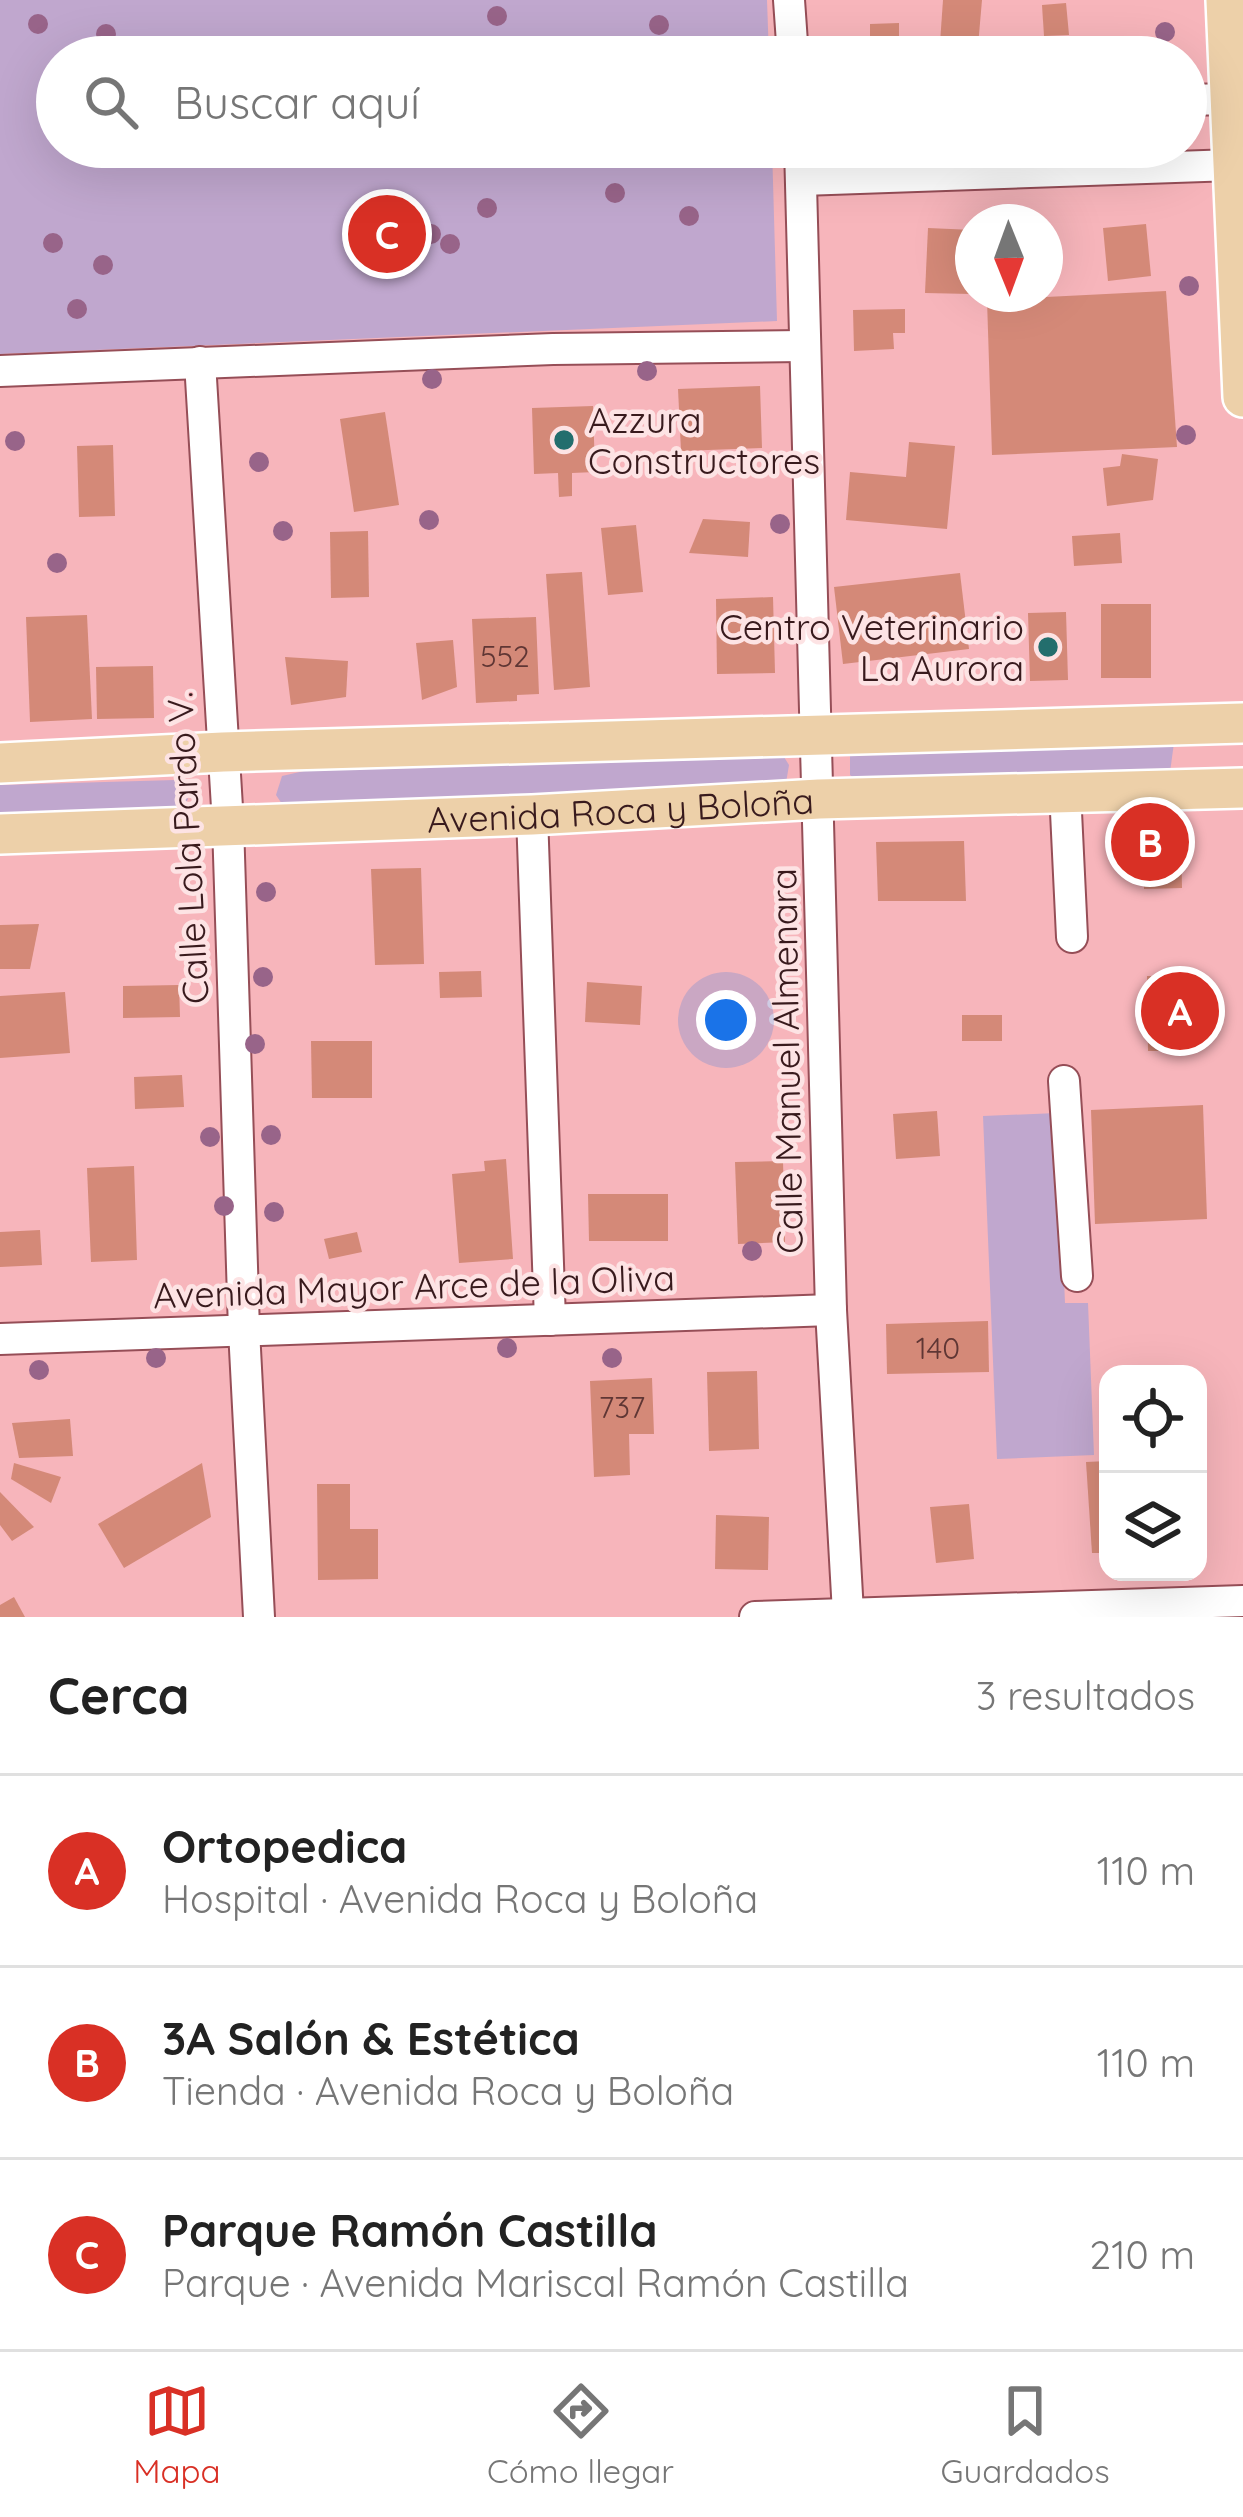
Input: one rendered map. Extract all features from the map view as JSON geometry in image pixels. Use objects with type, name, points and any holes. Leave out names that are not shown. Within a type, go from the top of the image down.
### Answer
[{"type":"main road","points":[[1226,0],[1243,398]]},
{"type":"main road","name":"Avenida Roca y Boloña","points":[[0,763],[223,752],[1243,723]]},
{"type":"main road","name":"Avenida Roca y Boloña","points":[[0,835],[819,799],[1243,788]]},
{"type":"street","points":[[789,0],[792,36]]},
{"type":"street","points":[[1207,100],[1230,99]]},
{"type":"street","points":[[1207,166],[1233,165]]},
{"type":"street","name":"Calle Manuel Almenara","points":[[801,168],[802,346],[831,1310],[848,1613]]},
{"type":"street","points":[[802,180],[1147,168]]},
{"type":"street","points":[[0,371],[553,349],[802,346]]},
{"type":"street","name":"Calle Lola Pardo V.","points":[[200,362],[228,824],[244,1330],[259,1617]]},
{"type":"street","points":[[1065,791],[1072,937]]},
{"type":"street","points":[[532,815],[550,1320]]},
{"type":"street","points":[[1064,1082],[1077,1276]]},
{"type":"street","name":"Avenida Mayor Arce de la Oliva","points":[[0,1339],[831,1310]]},
{"type":"street","points":[[755,1617],[1243,1601]]},
{"type":"shaded area","points":[[0,0],[767,0],[768,36],[36,36],[36,168],[773,168],[777,321],[0,354]]},
{"type":"shaded area","points":[[1174,743],[1170,772],[866,788],[850,775],[850,751]]},
{"type":"shaded area","points":[[776,744],[789,765],[786,783],[773,789],[284,807],[276,795],[282,776],[304,771]]},
{"type":"shaded area","points":[[175,780],[188,799],[177,819],[0,824],[0,785]]},
{"type":"shaded area","points":[[1057,1113],[1065,1303],[1088,1303],[1094,1455],[997,1459],[983,1116]]},
{"type":"building","points":[[943,0],[982,0],[979,36],[940,36]]},
{"type":"building","points":[[1066,3],[1069,35],[1044,36],[1042,5]]},
{"type":"building","points":[[899,23],[899,36],[870,36],[870,24]]},
{"type":"building","points":[[1146,224],[1151,276],[1108,281],[1103,228]]},
{"type":"building","points":[[928,228],[955,229],[955,294],[925,293]]},
{"type":"building","points":[[1166,291],[1177,447],[992,455],[987,312],[1063,312],[1063,296]]},
{"type":"building","points":[[905,309],[905,333],[893,333],[894,349],[854,351],[853,310]]},
{"type":"building","points":[[760,386],[762,448],[681,451],[678,389]]},
{"type":"building","name":"Azzura Constructores","points":[[593,406],[595,472],[572,473],[572,496],[559,497],[558,473],[534,474],[532,408]]},
{"type":"building","points":[[385,412],[399,505],[354,512],[340,419]]},
{"type":"building","points":[[909,442],[955,446],[947,529],[846,520],[850,472],[906,477]]},
{"type":"building","points":[[113,445],[115,516],[79,517],[77,446]]},
{"type":"building","points":[[1122,454],[1158,459],[1153,500],[1107,506],[1103,468],[1120,466]]},
{"type":"building","points":[[703,519],[750,522],[748,557],[689,553]]},
{"type":"building","points":[[636,525],[643,592],[608,595],[601,528]]},
{"type":"building","points":[[368,531],[369,597],[331,598],[330,532]]},
{"type":"building","points":[[1120,533],[1122,563],[1074,566],[1072,536]]},
{"type":"building","points":[[582,572],[590,687],[554,690],[546,574]]},
{"type":"building","points":[[960,573],[969,649],[843,664],[834,587]]},
{"type":"building","points":[[773,597],[775,673],[717,674],[716,599]]},
{"type":"building","points":[[1101,604],[1151,604],[1151,678],[1101,678]]},
{"type":"building","name":"Centro Veterinario La Aurora","points":[[1066,612],[1068,680],[1030,681],[1028,613]]},
{"type":"building","points":[[87,615],[92,719],[30,722],[26,617]]},
{"type":"building","points":[[536,617],[539,694],[517,695],[517,701],[476,703],[472,619]]},
{"type":"building","points":[[453,640],[457,687],[422,700],[416,643]]},
{"type":"building","points":[[285,657],[348,661],[346,697],[291,705]]},
{"type":"building","points":[[153,666],[154,718],[97,719],[96,667]]},
{"type":"building","points":[[1143,837],[1181,837],[1182,888],[1144,889]]},
{"type":"building","points":[[964,841],[966,901],[878,901],[876,842]]},
{"type":"building","points":[[421,868],[424,964],[375,965],[371,869]]},
{"type":"building","points":[[39,924],[30,969],[0,969],[0,925]]},
{"type":"building","points":[[481,971],[482,997],[440,998],[439,972]]},
{"type":"building","points":[[1147,976],[1188,976],[1189,1051],[1148,1051]]},
{"type":"building","points":[[587,982],[642,986],[640,1025],[585,1022]]},
{"type":"building","points":[[179,985],[180,1017],[123,1018],[123,986]]},
{"type":"building","points":[[65,992],[70,1053],[0,1058],[0,996]]},
{"type":"building","points":[[962,1015],[1002,1015],[1002,1041],[962,1041]]},
{"type":"building","points":[[311,1041],[372,1041],[372,1098],[312,1098]]},
{"type":"building","points":[[182,1075],[184,1107],[135,1109],[134,1077]]},
{"type":"building","points":[[1203,1105],[1207,1219],[1095,1224],[1091,1110]]},
{"type":"building","points":[[937,1111],[940,1156],[896,1159],[893,1114]]},
{"type":"building","points":[[506,1159],[513,1259],[459,1263],[452,1174],[485,1171],[484,1161]]},
{"type":"building","points":[[783,1161],[785,1242],[738,1244],[735,1162]]},
{"type":"building","points":[[134,1166],[137,1260],[91,1262],[87,1168]]},
{"type":"building","points":[[588,1194],[668,1194],[668,1241],[589,1241]]},
{"type":"building","points":[[40,1230],[42,1265],[0,1267],[0,1232]]},
{"type":"building","points":[[357,1232],[362,1252],[329,1259],[324,1239]]},
{"type":"building","points":[[988,1321],[989,1372],[887,1374],[886,1324]]},
{"type":"building","points":[[757,1371],[759,1449],[709,1451],[707,1372]]},
{"type":"building","points":[[652,1378],[654,1434],[629,1434],[630,1475],[594,1477],[590,1381]]},
{"type":"building","points":[[70,1419],[73,1456],[19,1458],[12,1423]]},
{"type":"building","points":[[1099,1461],[1099,1553],[1092,1553],[1086,1462]]},
{"type":"building","points":[[14,1463],[61,1477],[51,1503],[11,1479]]},
{"type":"building","points":[[202,1463],[211,1517],[124,1568],[98,1524]]},
{"type":"building","points":[[317,1484],[350,1484],[350,1529],[378,1529],[378,1579],[318,1580]]},
{"type":"building","points":[[0,1492],[34,1527],[12,1541],[0,1525]]},
{"type":"building","points":[[969,1504],[974,1559],[936,1563],[930,1507]]},
{"type":"building","points":[[716,1515],[769,1517],[768,1570],[715,1569]]},
{"type":"building","points":[[14,1597],[25,1617],[0,1617],[0,1605]]},
{"type":"place","name":"Parque Ramón Castilla","points":[[387,234]]},
{"type":"place","name":"Azzura Constructores","points":[[564,440]]},
{"type":"place","name":"Centro Veterinario La Aurora","points":[[1048,647]]},
{"type":"place","name":"3A Salón & Estética","points":[[1150,842]]},
{"type":"place","name":"Ortopedica","points":[[1180,1011]]}]
